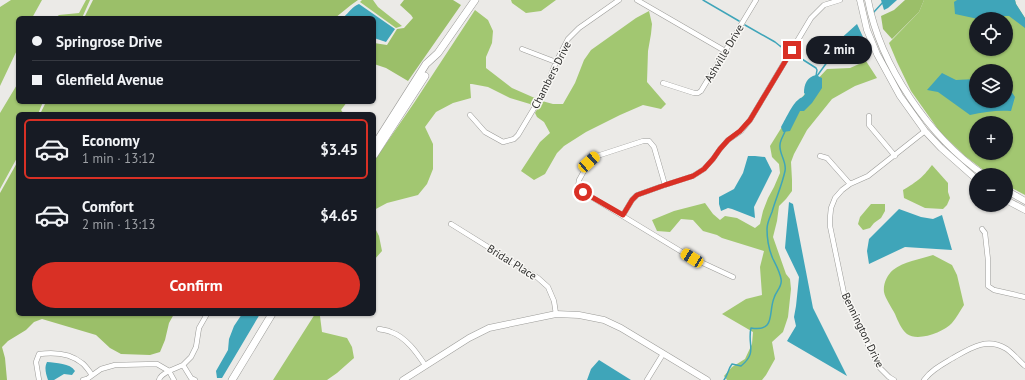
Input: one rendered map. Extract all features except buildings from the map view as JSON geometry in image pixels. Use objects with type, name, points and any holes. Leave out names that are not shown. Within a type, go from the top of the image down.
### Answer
[{"type":"main road","points":[[376,151],[426,64],[438,53],[475,0]]},
{"type":"main road","points":[[376,144],[388,129]]},
{"type":"main road","points":[[232,380],[271,316]]},
{"type":"street","name":"Chambers Drive","points":[[470,115],[485,132],[503,142],[514,140],[545,90],[565,44],[575,32],[619,0]]},
{"type":"street","points":[[637,0],[725,51]]},
{"type":"street","name":"Ashville Drive","points":[[663,83],[694,93],[702,91],[756,0]]},
{"type":"street","points":[[623,215],[632,200],[637,195],[693,176],[704,169],[728,140],[740,131],[750,120],[811,18],[824,5],[840,0]]},
{"type":"street","points":[[860,0],[868,30],[877,54],[900,96],[925,131],[941,148],[969,173]]},
{"type":"street","points":[[868,0],[875,28],[887,57],[913,101],[931,126],[974,168]]},
{"type":"street","points":[[522,49],[556,62]]},
{"type":"street","points":[[887,57],[886,52],[889,49]]},
{"type":"street","points":[[869,116],[869,125],[895,156]]},
{"type":"street","points":[[925,131],[931,126]]},
{"type":"street","name":"Bennington Drive","points":[[894,380],[879,367],[845,298],[830,226],[831,208],[842,190],[850,184],[868,176],[925,131]]},
{"type":"street","points":[[665,185],[654,147],[649,141],[643,141],[596,156],[589,162],[579,180],[578,187],[583,192],[692,258],[733,276]]},
{"type":"street","points":[[820,156],[827,158],[850,184]]},
{"type":"street","points":[[1013,194],[1025,201]]},
{"type":"street","points":[[1013,204],[1025,210]]},
{"type":"street","name":"Bridal Place","points":[[451,224],[538,278],[548,286],[554,301],[556,314]]},
{"type":"street","points":[[982,229],[985,233],[988,260],[988,286],[994,290],[1025,297]]},
{"type":"street","points":[[403,380],[469,338],[489,328],[556,314],[579,315],[604,320],[621,328],[706,380]]},
{"type":"street","points":[[159,380],[164,373],[183,364],[191,357],[196,347],[199,328],[206,316]]},
{"type":"street","points":[[379,329],[392,332],[408,342],[425,365]]},
{"type":"street","points":[[924,380],[932,370],[973,347],[982,344],[994,344],[1005,348],[1025,366]]},
{"type":"street","points":[[39,380],[36,362],[39,354],[51,353],[73,357],[82,363],[92,375]]},
{"type":"street","points":[[647,380],[664,354]]},
{"type":"street","points":[[83,380],[102,369],[115,365],[157,364],[169,371],[174,380]]},
{"type":"street","points":[[183,364],[193,379]]},
{"type":"green space","points":[[11,0],[42,0],[33,16],[16,16],[16,52],[0,86],[0,7]]},
{"type":"green space","points":[[86,0],[90,0],[83,16],[58,16],[59,15],[79,13]]},
{"type":"green space","points":[[93,0],[358,0],[337,16],[85,16]]},
{"type":"green space","points":[[362,0],[373,0],[378,7],[402,26],[396,28],[360,2]]},
{"type":"green space","points":[[404,0],[453,0],[461,5],[408,81],[386,68],[376,65],[376,43],[387,45],[397,29],[404,28],[413,18],[400,5]]},
{"type":"green space","points":[[511,0],[556,0],[541,11],[526,13],[512,3]]},
{"type":"green space","points":[[905,0],[924,0],[919,12],[892,39],[883,29],[881,16],[894,10]]},
{"type":"green space","points":[[924,0],[1015,0],[1025,18],[1025,195],[1013,189],[1013,168],[981,168],[970,160],[1013,160],[1013,116],[969,116],[969,159],[940,132],[911,91],[889,43],[919,12]]},
{"type":"green space","points":[[475,10],[488,20],[493,31],[492,43],[486,57],[486,68],[512,88],[537,99],[532,107],[530,104],[510,98],[488,87],[470,84],[471,98],[453,103],[436,112],[425,127],[433,144],[433,169],[427,184],[418,195],[387,203],[376,209],[376,158]]},
{"type":"green space","points":[[649,11],[652,24],[648,51],[647,82],[666,104],[661,109],[643,105],[586,132],[564,146],[557,153],[545,174],[534,180],[521,171],[540,142],[550,133],[544,122],[537,117],[535,113],[542,101],[553,104],[563,104],[575,83],[584,60],[591,50],[636,18]]},
{"type":"green space","points":[[866,61],[877,78],[855,86],[832,99],[807,130],[791,162],[792,191],[779,206],[773,237],[786,274],[790,279],[791,289],[788,317],[783,332],[772,342],[775,359],[762,380],[727,380],[724,376],[732,367],[745,359],[752,344],[753,332],[722,314],[746,299],[762,295],[760,267],[764,251],[703,231],[693,220],[681,219],[670,232],[657,231],[652,220],[674,211],[705,203],[713,214],[720,220],[725,216],[737,218],[755,228],[760,224],[768,198],[780,173],[779,164],[772,157],[770,146],[795,106],[827,69],[850,68]]},
{"type":"green space","points":[[16,86],[16,104],[42,104],[39,112],[16,112],[16,160],[0,189],[0,113]]},
{"type":"green space","points":[[45,104],[346,104],[341,110],[342,112],[41,112]]},
{"type":"green space","points":[[16,165],[16,316],[173,316],[169,323],[165,340],[160,352],[150,355],[121,354],[110,348],[96,335],[42,319],[34,322],[26,330],[8,341],[2,347],[5,358],[7,380],[0,380],[0,193]]},
{"type":"green space","points":[[932,165],[948,183],[950,198],[947,205],[943,209],[925,208],[904,198],[903,190],[919,179]]},
{"type":"green space","points":[[871,204],[885,204],[885,211],[881,218],[870,228],[863,230],[858,224],[860,217]]},
{"type":"green space","points":[[376,230],[379,236],[382,251],[376,258]]},
{"type":"green space","points":[[933,255],[952,265],[957,275],[964,305],[952,323],[943,330],[931,335],[918,337],[912,336],[907,334],[901,327],[887,300],[884,292],[885,283],[889,274],[897,267]]},
{"type":"green space","points":[[314,316],[320,316],[322,332],[347,338],[352,347],[354,358],[327,380],[273,380]]},
{"type":"water","points":[[881,0],[897,0],[884,10]]},
{"type":"water","points":[[957,0],[1015,0],[1025,18],[1025,28],[1013,19],[1013,12],[969,12],[969,17],[955,14],[954,2]]},
{"type":"water","points":[[359,4],[395,29],[386,42],[376,39],[376,16],[345,16]]},
{"type":"water","points":[[857,24],[863,37],[843,62],[827,51]]},
{"type":"water","points":[[942,73],[956,80],[969,79],[969,108],[1012,108],[1011,111],[970,115],[938,92],[927,90]]},
{"type":"water","points":[[816,75],[822,78],[822,88],[812,103],[804,111],[800,111],[790,131],[783,132],[781,127],[789,113],[796,102],[805,94],[805,84],[810,77]]},
{"type":"water","points":[[748,156],[765,157],[772,171],[754,207],[755,218],[728,208],[721,211],[719,204],[719,197],[734,189],[743,173]]},
{"type":"water","points":[[789,202],[793,204],[813,308],[847,376],[787,341],[796,326],[794,317],[799,277],[785,248]]},
{"type":"water","points":[[899,209],[921,217],[933,219],[942,215],[952,250],[905,247],[869,264],[867,251],[869,239]]},
{"type":"water","points":[[241,316],[259,316],[222,378],[217,378],[216,371],[228,350],[229,339],[234,326]]},
{"type":"water","points":[[599,360],[631,380],[587,380],[591,369]]},
{"type":"water","points":[[47,362],[70,366],[75,371],[72,375],[64,374],[54,380],[48,380],[45,369]]},
{"type":"waterway","points":[[703,0],[739,21]]},
{"type":"waterway","points":[[873,13],[885,0]]},
{"type":"waterway","points":[[745,25],[788,51]]},
{"type":"waterway","points":[[794,54],[816,68],[816,76]]},
{"type":"waterway","points":[[817,76],[834,54]]},
{"type":"waterway","points":[[724,380],[732,364],[741,366],[749,357],[751,352],[751,328],[764,327],[768,324],[772,304],[781,284],[780,274],[769,248],[767,229],[785,171],[785,164],[780,148],[785,131]]},
{"type":"route","points":[[583,192],[623,215],[632,200],[637,195],[693,176],[704,169],[728,140],[740,131],[750,120],[792,50]]}]
